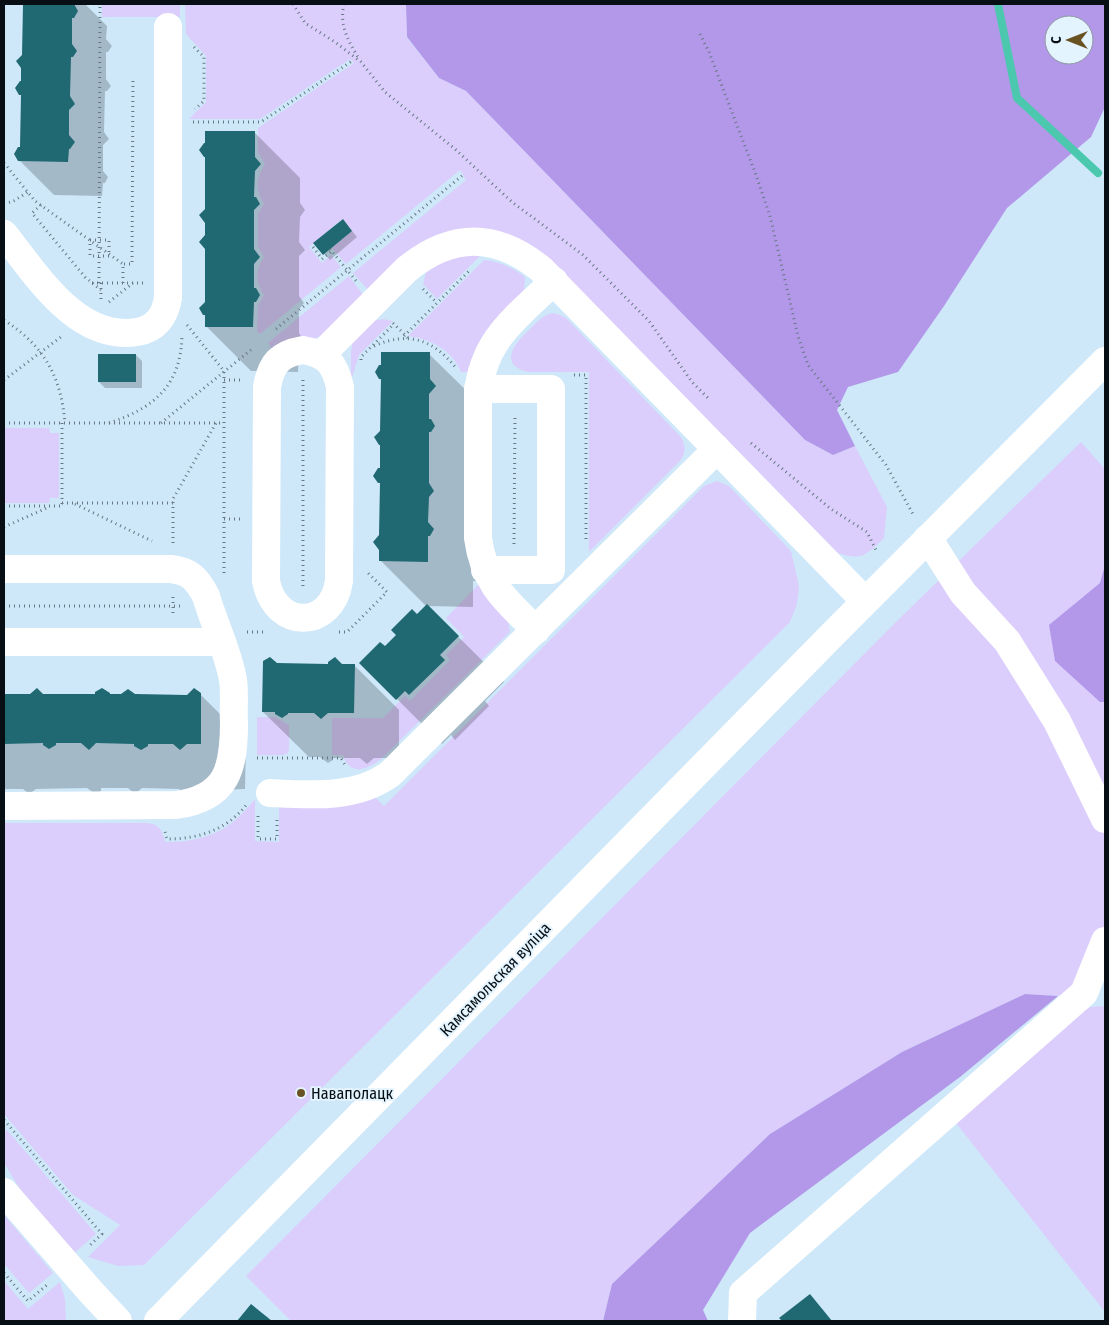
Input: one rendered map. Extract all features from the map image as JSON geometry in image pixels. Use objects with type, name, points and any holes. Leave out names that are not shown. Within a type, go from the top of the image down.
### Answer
[{"type":"main road","points":[[4,234],[58,300],[78,317],[106,330],[133,333],[144,331],[154,326],[161,319],[166,309],[168,283],[168,27]]},
{"type":"main road","points":[[321,355],[405,270],[438,248],[456,243],[475,242],[490,243],[511,249],[528,258],[554,282],[865,602]]},
{"type":"main road","points":[[536,630],[502,597],[492,584],[481,559],[468,382],[486,358],[498,337],[554,282]]},
{"type":"main road","points":[[303,350],[321,355],[332,366],[338,376],[340,387],[339,581],[335,597],[324,611],[314,616],[303,618],[292,616],[274,602],[268,592],[266,581],[267,387],[268,376],[282,357],[292,352],[303,350]]},
{"type":"main road","name":"Камсамольская вуліца","points":[[158,1321],[831,636],[1105,361]]},
{"type":"main road","points":[[468,382],[515,389],[551,389],[551,570],[485,570]]},
{"type":"main road","points":[[270,793],[346,793],[370,786],[384,779],[397,769],[717,449]]},
{"type":"main road","points":[[928,538],[962,593],[1006,641],[1047,705],[1057,721],[1105,819]]},
{"type":"main road","points":[[4,569],[173,560],[182,571],[192,576],[200,584],[210,606],[232,680],[234,748],[232,763],[226,776],[217,788],[205,798],[191,803],[176,806],[4,806]]},
{"type":"main road","points":[[4,642],[221,642]]},
{"type":"main road","points":[[742,1321],[743,1293],[1084,992],[1105,942]]},
{"type":"main road","points":[[4,1192],[118,1321]]},
{"type":"path","points":[[99,283],[100,4]]},
{"type":"path","points":[[344,4],[341,16],[346,38],[362,62]]},
{"type":"path","points":[[700,34],[753,166],[770,216],[798,336],[808,364],[886,465],[928,538]]},
{"type":"path","points":[[192,122],[261,122],[352,61]]},
{"type":"path","points":[[4,162],[41,205],[124,264],[132,264],[133,78]]},
{"type":"path","points":[[274,330],[463,175]]},
{"type":"path","points":[[4,203],[12,202],[28,192]]},
{"type":"path","points":[[41,205],[32,213],[91,283],[102,290]]},
{"type":"path","points":[[90,240],[109,240],[109,254]]},
{"type":"path","points":[[90,240],[90,256],[109,256],[109,254]]},
{"type":"path","points":[[313,247],[322,259],[331,250],[374,302]]},
{"type":"path","points":[[402,338],[476,263]]},
{"type":"path","points":[[123,283],[124,264]]},
{"type":"path","points":[[91,283],[168,283]]},
{"type":"path","points":[[182,318],[224,371],[224,576]]},
{"type":"path","points":[[4,320],[35,344],[48,362],[58,382],[64,402],[62,506],[4,506]]},
{"type":"path","points":[[359,366],[362,357],[394,324]]},
{"type":"path","points":[[369,349],[388,340],[402,338],[419,340],[434,346],[446,356],[468,382]]},
{"type":"path","points":[[161,423],[252,348]]},
{"type":"path","points":[[567,375],[586,375],[586,550]]},
{"type":"path","points":[[303,380],[303,586]]},
{"type":"path","points":[[514,570],[515,389]]},
{"type":"path","points":[[4,423],[224,423]]},
{"type":"path","points":[[173,642],[173,499],[216,423]]},
{"type":"path","points":[[62,503],[173,503]]},
{"type":"path","points":[[73,503],[173,560]]},
{"type":"path","points":[[4,527],[51,506]]},
{"type":"path","points":[[347,632],[387,592],[360,565]]},
{"type":"path","points":[[4,606],[210,606]]},
{"type":"path","points":[[251,758],[341,758],[350,770]]},
{"type":"path","points":[[4,1120],[102,1234]]},
{"type":"path","points":[[4,1272],[28,1301]]},
{"type":"shaded area","points":[[102,4],[180,4],[180,17],[102,17]]},
{"type":"shaded area","points":[[185,4],[406,4],[407,38],[439,78],[466,91],[805,440],[833,455],[855,446],[887,507],[884,538],[866,554],[861,556],[849,556],[832,551],[496,232],[369,291],[353,273],[466,180],[460,170],[346,264],[332,248],[352,231],[342,219],[309,247],[322,263],[331,255],[341,267],[260,334],[257,331],[258,306],[264,295],[257,276],[264,257],[258,246],[258,214],[264,204],[259,193],[258,179],[265,164],[258,152],[258,128],[354,63],[350,59],[260,119],[189,119],[206,102],[206,56],[186,34]]},
{"type":"shaded area","points":[[406,4],[1105,4],[1105,107],[1091,137],[1007,208],[944,306],[898,372],[848,387],[837,410],[855,446],[833,455],[805,440],[466,91],[439,78],[407,37]]},
{"type":"shaded area","points":[[482,254],[437,299],[423,284],[426,272],[443,259]]},
{"type":"shaded area","points":[[484,260],[506,266],[525,277],[524,292],[469,372],[461,372],[452,358],[440,347],[425,340],[408,336]]},
{"type":"shaded area","points":[[349,276],[364,296],[322,336],[273,350],[268,343]]},
{"type":"shaded area","points":[[553,313],[566,318],[681,437],[684,443],[684,452],[680,461],[589,552],[589,372],[528,372],[519,369],[513,364],[511,359],[514,348],[523,336],[542,318]]},
{"type":"shaded area","points":[[383,319],[393,321],[359,355],[351,381],[351,351],[353,342],[374,321]]},
{"type":"shaded area","points":[[4,428],[49,428],[50,433],[59,433],[59,498],[50,498],[49,503],[4,503]]},
{"type":"shaded area","points":[[1081,442],[1105,469],[1105,565],[1100,583],[1049,626],[1100,702],[1105,702],[1105,974],[1058,996],[1025,994],[902,1052],[770,1134],[612,1284],[603,1321],[291,1321],[246,1276],[899,619]]},
{"type":"shaded area","points":[[717,481],[729,486],[791,551],[799,586],[797,604],[790,622],[144,1265],[118,1266],[88,1257],[120,1225],[73,1195],[4,1114],[4,823],[147,823],[155,825],[160,829],[165,842],[193,840],[205,837],[226,827],[246,810],[255,799],[255,841],[279,842],[279,805],[375,797],[384,806],[704,486]]},
{"type":"shaded area","points":[[1105,565],[1105,702],[1100,702],[1055,661],[1049,625],[1100,583]]},
{"type":"shaded area","points":[[479,584],[508,621],[510,632],[380,760],[370,766],[354,769],[346,762],[343,755],[332,755],[332,718],[383,718],[405,696],[410,701],[450,660],[446,655],[464,637],[446,618]]},
{"type":"shaded area","points":[[257,717],[275,717],[289,725],[288,753],[283,755],[257,755]]},
{"type":"shaded area","points":[[1025,994],[1058,996],[960,1077],[750,1233],[703,1310],[708,1321],[603,1321],[612,1284],[770,1134],[902,1052]]},
{"type":"shaded area","points":[[1105,1006],[1105,1312],[956,1123],[1068,1018],[1091,1007]]},
{"type":"shaded area","points":[[7,1130],[96,1234],[72,1255],[30,1205],[4,1163],[4,1133]]},
{"type":"shaded area","points":[[4,1215],[53,1273],[29,1293],[4,1264]]},
{"type":"shaded area","points":[[4,1281],[28,1309],[60,1282],[65,1299],[66,1321],[4,1321]]},
{"type":"building","points":[[23,4],[74,4],[78,11],[74,18],[72,18],[72,44],[77,51],[71,57],[70,96],[75,104],[69,110],[69,135],[75,142],[69,149],[68,162],[18,161],[14,154],[18,147],[20,147],[21,95],[19,95],[15,88],[21,81],[21,68],[16,61],[22,55]]},
{"type":"building","points":[[205,131],[255,131],[255,157],[261,164],[255,171],[254,197],[256,197],[260,204],[254,210],[254,249],[260,257],[254,264],[254,288],[256,288],[260,295],[256,302],[254,302],[253,327],[205,327],[205,315],[203,315],[199,308],[205,302],[205,249],[199,242],[205,235],[205,223],[199,215],[205,209],[205,157],[199,150],[205,143]]},
{"type":"building","points":[[343,219],[352,231],[323,255],[313,243]]},
{"type":"building","points":[[381,352],[430,352],[430,379],[436,386],[429,394],[429,419],[431,419],[435,426],[429,432],[429,483],[434,491],[429,497],[428,522],[434,529],[430,536],[428,536],[428,562],[379,561],[379,550],[373,542],[379,535],[380,483],[373,476],[378,468],[380,468],[380,445],[374,437],[380,431],[381,379],[379,379],[375,372],[379,365],[381,365]]},
{"type":"building","points":[[98,354],[136,354],[136,382],[98,382]]},
{"type":"building","points":[[427,604],[459,636],[440,655],[445,660],[409,695],[405,691],[396,700],[359,663],[380,642],[385,646],[396,635],[391,630],[412,609],[417,614]]},
{"type":"building","points":[[270,657],[277,663],[328,664],[335,657],[342,664],[355,664],[354,713],[328,713],[321,719],[314,713],[288,713],[282,718],[275,714],[275,712],[262,712],[263,661]]},
{"type":"building","points":[[37,688],[43,694],[95,694],[95,692],[102,688],[110,694],[121,694],[128,689],[135,694],[187,695],[194,688],[201,693],[201,744],[187,744],[180,750],[173,744],[148,744],[148,746],[141,750],[134,746],[134,744],[96,743],[89,750],[81,743],[56,743],[56,745],[49,749],[43,743],[4,744],[4,694],[30,694]]},
{"type":"building","points":[[810,1294],[832,1321],[782,1321],[779,1318]]},
{"type":"building","points":[[251,1304],[272,1321],[237,1321]]},
{"type":"waterway","points":[[998,4],[1017,98],[1098,173]]},
{"type":"place","name":"Наваполацк","points":[[301,1093]]}]
